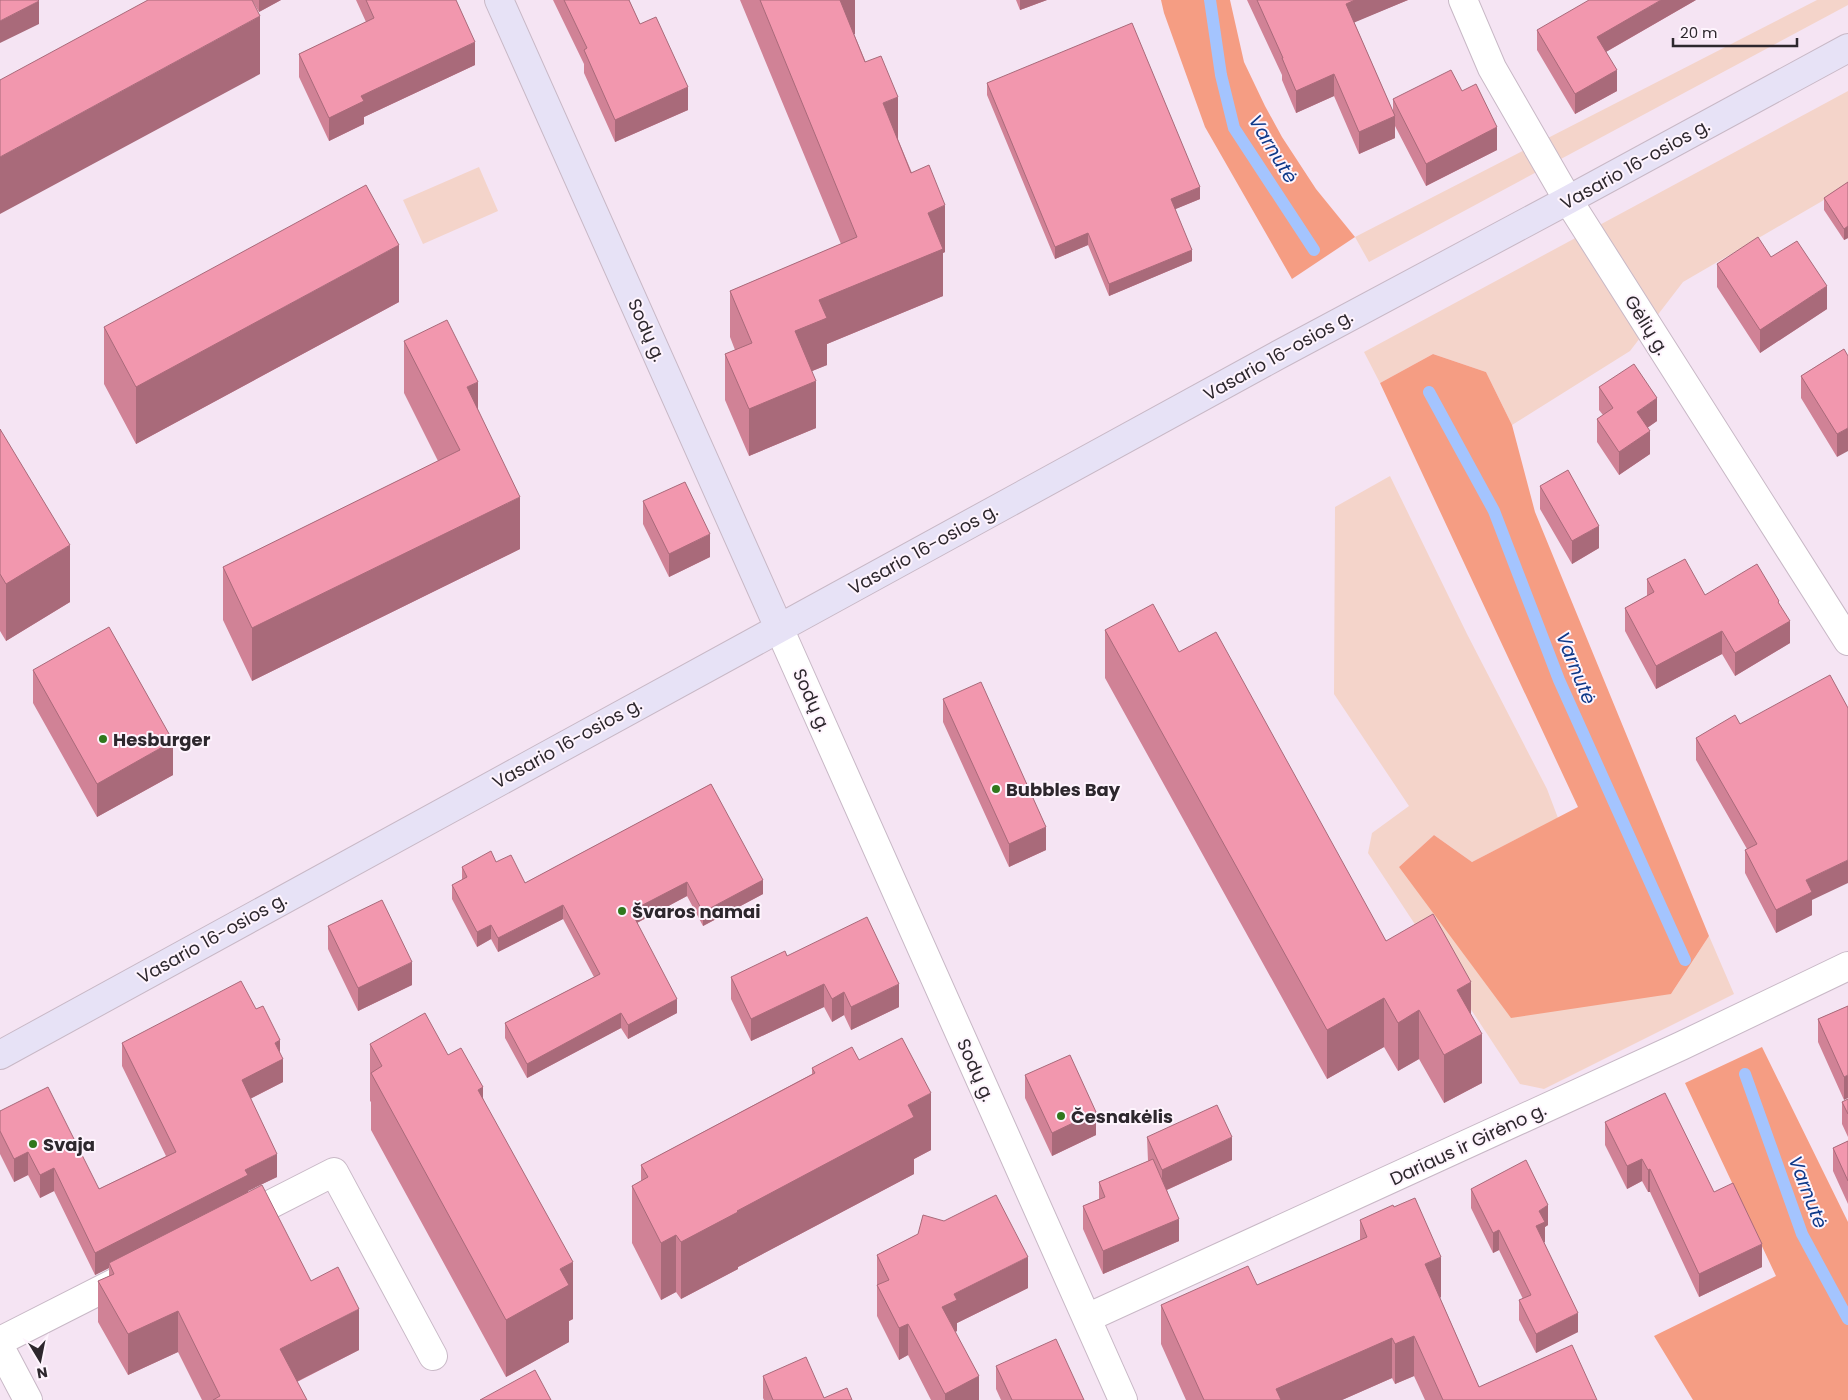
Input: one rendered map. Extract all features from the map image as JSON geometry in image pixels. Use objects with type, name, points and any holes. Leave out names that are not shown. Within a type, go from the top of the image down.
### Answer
[{"type":"main road","name":"Sodų g.","points":[[499,0],[779,628]]},
{"type":"main road","name":"Vasario 16-osios g.","points":[[0,1055],[1318,333],[1848,48]]},
{"type":"street","name":"Gėlių g.","points":[[1463,0],[1492,68],[1568,200],[1848,641]]},
{"type":"street","name":"Sodų g.","points":[[779,628],[1123,1400]]},
{"type":"street","name":"Dariaus ir Girėno g.","points":[[1087,1318],[1681,1046],[1848,966]]},
{"type":"street","points":[[212,1234],[334,1172],[433,1356]]},
{"type":"street","points":[[0,1341],[151,1264]]},
{"type":"street","points":[[0,1347],[28,1400]]},
{"type":"shaded area","points":[[1161,0],[1230,0],[1244,62],[1265,106],[1282,137],[1316,189],[1355,237],[1292,279],[1205,127]]},
{"type":"shaded area","points":[[1817,0],[1848,0],[1848,5],[1369,262],[1355,237]]},
{"type":"shaded area","points":[[1848,91],[1848,186],[1683,282],[1630,351],[1512,425],[1486,372],[1433,354],[1380,383],[1364,352]]},
{"type":"shaded area","points":[[479,167],[498,211],[423,244],[403,200]]},
{"type":"shaded area","points":[[1433,354],[1486,372],[1512,425],[1535,512],[1709,936],[1671,994],[1511,1018],[1399,867],[1434,835],[1472,862],[1578,807],[1380,383]]},
{"type":"shaded area","points":[[1390,476],[1467,634],[1547,789],[1558,818],[1472,862],[1434,835],[1399,867],[1671,994],[1709,936],[1734,994],[1544,1089],[1520,1084],[1368,853],[1372,833],[1409,806],[1334,694],[1335,507]]},
{"type":"shaded area","points":[[1762,1047],[1848,1222],[1848,1400],[1693,1400],[1654,1336],[1776,1276],[1685,1083]]},
{"type":"building","points":[[0,0],[38,0],[39,1],[0,21]]},
{"type":"building","points":[[148,0],[252,0],[260,16],[0,157],[0,80]]},
{"type":"building","points":[[366,0],[456,0],[475,42],[361,96],[364,101],[329,118],[299,54],[374,18]]},
{"type":"building","points":[[564,0],[629,0],[640,24],[656,17],[688,87],[615,120],[584,50],[587,48]]},
{"type":"building","points":[[760,0],[840,0],[865,62],[881,56],[898,97],[883,103],[911,173],[929,165],[945,205],[928,213],[943,249],[819,300],[827,318],[795,331],[816,381],[749,409],[725,354],[752,343],[730,291],[857,237]]},
{"type":"building","points":[[1257,0],[1355,0],[1346,4],[1395,116],[1359,132],[1334,74],[1296,91]]},
{"type":"building","points":[[1589,0],[1661,0],[1597,37],[1617,70],[1575,94],[1537,30]]},
{"type":"building","points":[[1132,23],[1200,187],[1171,199],[1192,250],[1109,284],[1088,233],[1055,247],[987,83]]},
{"type":"building","points":[[1451,70],[1462,91],[1476,84],[1497,127],[1426,164],[1393,99]]},
{"type":"building","points":[[1848,182],[1848,226],[1844,229],[1824,198]]},
{"type":"building","points":[[366,185],[399,245],[136,387],[104,327]]},
{"type":"building","points":[[1758,237],[1771,257],[1797,241],[1827,286],[1760,330],[1717,264]]},
{"type":"building","points":[[447,320],[478,382],[467,387],[520,497],[252,628],[223,567],[460,450],[404,341]]},
{"type":"building","points":[[1844,349],[1848,356],[1848,428],[1837,434],[1801,376]]},
{"type":"building","points":[[1634,364],[1657,398],[1637,412],[1650,431],[1619,452],[1597,419],[1613,408],[1599,387]]},
{"type":"building","points":[[0,429],[70,545],[6,584],[0,574]]},
{"type":"building","points":[[1568,470],[1599,526],[1572,541],[1540,486]]},
{"type":"building","points":[[685,482],[710,534],[669,554],[643,501]]},
{"type":"building","points":[[1685,559],[1705,595],[1757,564],[1790,621],[1735,653],[1722,631],[1656,666],[1625,608],[1654,592],[1647,579]]},
{"type":"building","points":[[1153,604],[1179,652],[1216,632],[1386,941],[1433,914],[1471,982],[1457,990],[1482,1034],[1444,1055],[1419,1010],[1398,1023],[1384,998],[1327,1030],[1105,630]]},
{"type":"building","name":"Hesburger","points":[[109,627],[173,741],[97,784],[33,670]]},
{"type":"building","points":[[1830,675],[1848,708],[1848,860],[1806,880],[1812,892],[1776,910],[1745,850],[1757,844],[1696,738],[1735,715],[1740,724]]},
{"type":"building","name":"Bubbles Bay","points":[[981,682],[1046,827],[1009,844],[943,699]]},
{"type":"building","points":[[711,784],[763,880],[703,912],[687,882],[631,911],[677,999],[628,1025],[621,1013],[527,1064],[505,1023],[600,974],[563,905],[498,938],[491,925],[477,932],[452,885],[467,877],[462,867],[491,851],[496,862],[511,855],[525,883]]},
{"type":"building","points":[[382,900],[412,962],[358,988],[328,926]]},
{"type":"building","points":[[867,917],[899,984],[851,1007],[844,992],[832,999],[824,984],[751,1019],[731,977],[785,951],[787,956]]},
{"type":"building","points":[[241,981],[256,1009],[263,1006],[280,1040],[275,1043],[283,1059],[242,1080],[277,1154],[245,1170],[248,1175],[95,1253],[54,1168],[40,1175],[28,1152],[14,1159],[0,1131],[0,1111],[48,1087],[99,1189],[176,1152],[122,1043]]},
{"type":"building","points":[[1848,1006],[1848,1075],[1844,1077],[1818,1019]]},
{"type":"building","points":[[425,1013],[448,1055],[461,1048],[483,1087],[478,1090],[573,1262],[560,1269],[569,1285],[506,1320],[371,1073],[382,1066],[370,1044]]},
{"type":"building","points":[[902,1038],[931,1093],[908,1105],[914,1117],[681,1242],[676,1235],[661,1243],[632,1186],[648,1177],[641,1165],[815,1073],[812,1068],[852,1047],[859,1060]]},
{"type":"building","points":[[1070,1055],[1096,1112],[1052,1133],[1025,1075]]},
{"type":"building","points":[[1665,1093],[1714,1192],[1733,1183],[1762,1244],[1699,1274],[1650,1169],[1648,1170],[1642,1159],[1627,1166],[1605,1122]]},
{"type":"building","points":[[1848,1099],[1848,1114],[1842,1102]]},
{"type":"building","points":[[1217,1105],[1232,1137],[1162,1170],[1147,1137]]},
{"type":"building","points":[[1848,1141],[1848,1181],[1833,1148]]},
{"type":"building","points":[[1153,1159],[1179,1219],[1103,1251],[1083,1206],[1105,1197],[1099,1182]]},
{"type":"building","points":[[1526,1160],[1548,1205],[1539,1211],[1545,1222],[1536,1226],[1578,1313],[1536,1334],[1519,1300],[1531,1295],[1499,1230],[1493,1233],[1471,1189]]},
{"type":"building","points":[[262,1185],[311,1281],[338,1267],[359,1309],[280,1349],[307,1400],[213,1400],[220,1396],[178,1311],[128,1334],[98,1281],[114,1274],[109,1263]]},
{"type":"building","points":[[996,1195],[1028,1257],[954,1294],[957,1300],[942,1307],[979,1376],[945,1394],[908,1324],[899,1328],[877,1285],[889,1280],[877,1255],[918,1234],[923,1215],[944,1221]]},
{"type":"building","points":[[1415,1198],[1441,1257],[1425,1264],[1479,1387],[1572,1345],[1597,1400],[1443,1400],[1414,1336],[1395,1344],[1392,1338],[1276,1389],[1281,1400],[1204,1400],[1161,1305],[1248,1266],[1257,1285],[1367,1237],[1360,1220],[1393,1205],[1394,1207]]},
{"type":"building","points":[[1056,1339],[1084,1400],[1012,1400],[996,1366]]},
{"type":"building","points":[[806,1357],[824,1398],[847,1388],[852,1400],[773,1400],[763,1376]]},
{"type":"building","points":[[535,1370],[551,1400],[480,1400]]},
{"type":"waterway","name":"Varnutė","points":[[1210,0],[1221,75],[1234,128],[1314,250]]},
{"type":"waterway","name":"Varnutė","points":[[1429,392],[1494,511],[1559,680],[1685,960]]},
{"type":"waterway","name":"Varnutė","points":[[1745,1074],[1802,1234],[1848,1319]]},
{"type":"place","name":"Hesburger","points":[[103,739]]},
{"type":"place","name":"Bubbles Bay","points":[[996,789]]},
{"type":"place","name":"Švaros namai","points":[[622,911]]},
{"type":"place","name":"Česnakėlis","points":[[1061,1116]]},
{"type":"place","name":"Svaja","points":[[33,1144]]}]
